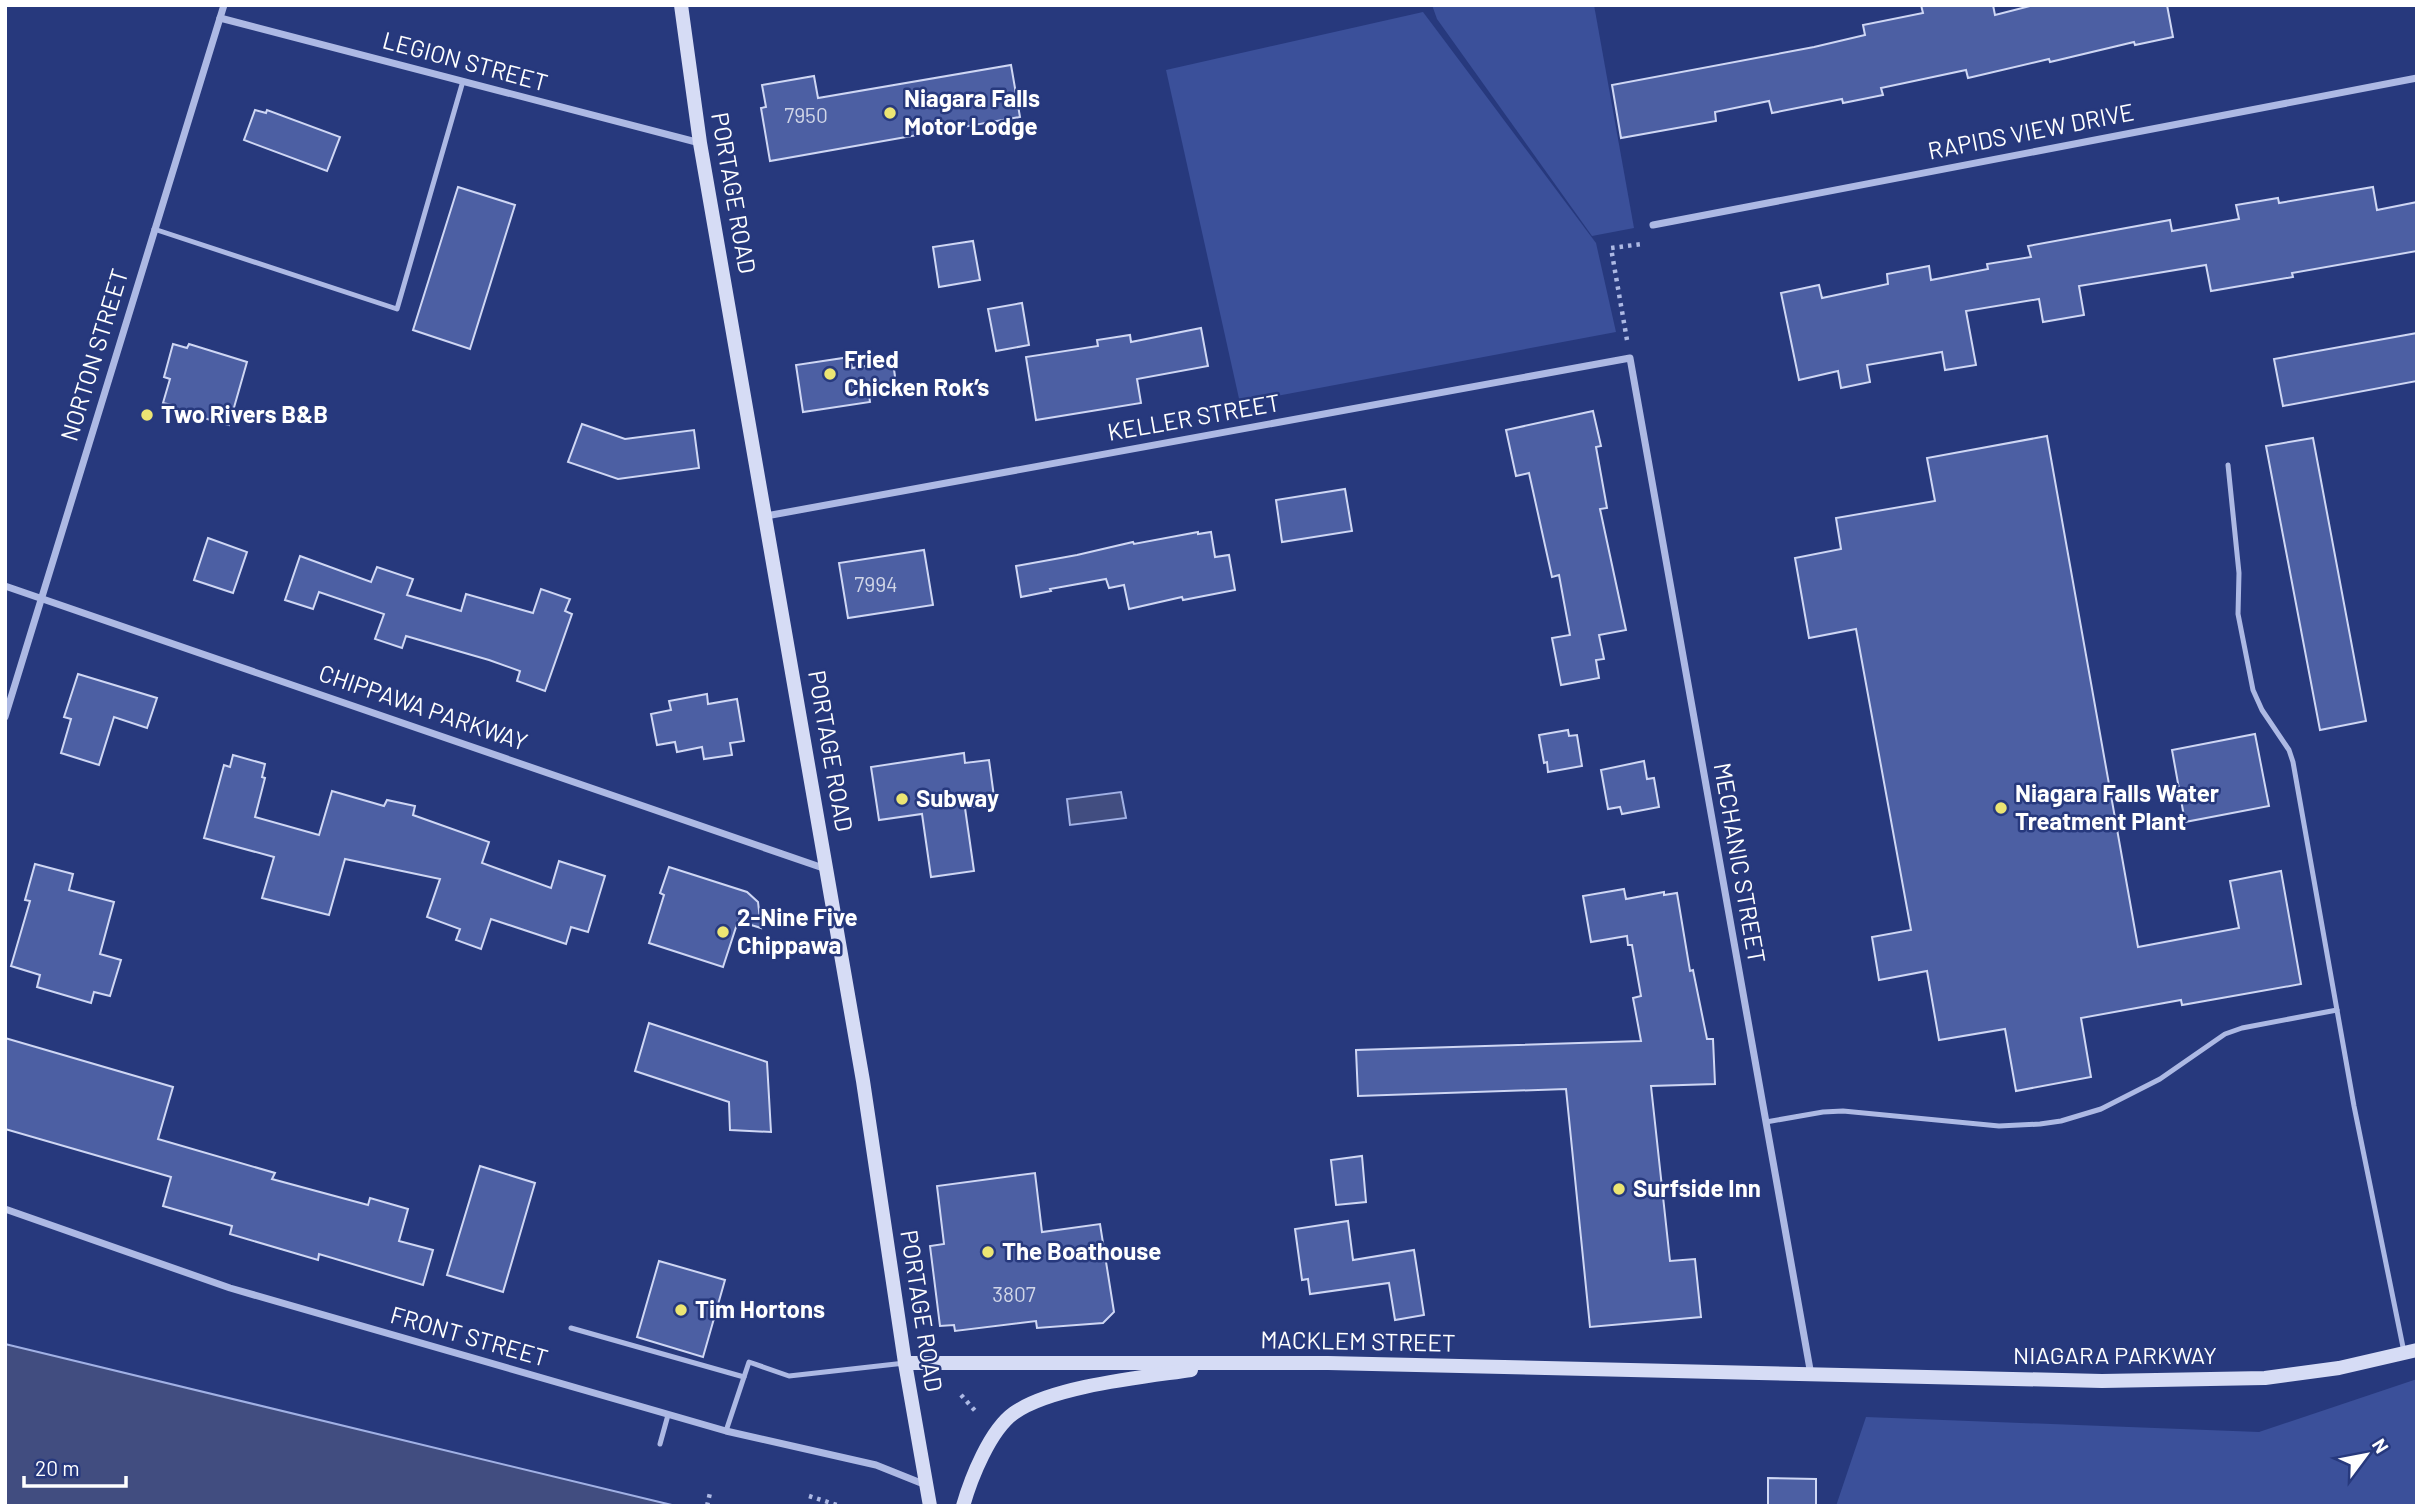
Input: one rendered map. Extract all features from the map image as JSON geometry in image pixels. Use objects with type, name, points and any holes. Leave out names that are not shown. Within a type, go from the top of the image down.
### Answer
[{"type":"main road","name":"PORTAGE ROAD","points":[[681,5],[700,143],[863,1081],[905,1363],[930,1506]]},
{"type":"main road","name":"NIAGARA PARKWAY","points":[[1811,1375],[2102,1381],[2253,1378],[2339,1368],[2411,1352]]},
{"type":"main road","name":"MACKLEM STREET","points":[[905,1363],[1238,1363],[1811,1375]]},
{"type":"main road","points":[[963,1506],[989,1442],[1014,1413],[1049,1396],[1238,1363]]},
{"type":"street","name":"NORTON STREET","points":[[5,717],[224,5]]},
{"type":"street","name":"LEGION STREET","points":[[220,18],[700,143]]},
{"type":"street","name":"RAPIDS VIEW DRIVE","points":[[1653,225],[2417,78]]},
{"type":"street","name":"KELLER STREET","points":[[765,516],[1630,358]]},
{"type":"street","name":"MECHANIC STREET","points":[[1630,358],[1811,1375]]},
{"type":"street","name":"CHIPPAWA PARKWAY","points":[[5,586],[41,596],[827,869]]},
{"type":"street","name":"FRONT STREET","points":[[5,1209],[230,1288],[726,1431],[876,1465],[927,1485]]},
{"type":"lane","points":[[155,229],[397,309],[463,81]]},
{"type":"lane","points":[[2228,465],[2239,573],[2239,621],[2257,700],[2282,738],[2293,762],[2337,1010],[2411,1352]]},
{"type":"lane","points":[[1766,1122],[1843,1111],[1999,1126],[2061,1121],[2101,1109],[2140,1090],[2225,1034],[2242,1028],[2337,1010]]},
{"type":"lane","points":[[571,1328],[744,1377]]},
{"type":"lane","points":[[726,1431],[749,1362],[789,1376],[905,1363]]},
{"type":"lane","points":[[660,1444],[668,1415]]},
{"type":"path","points":[[1630,358],[1611,248],[1654,242],[1653,225]]},
{"type":"path","points":[[961,1395],[978,1414]]},
{"type":"path","points":[[707,1506],[710,1493]]},
{"type":"path","points":[[809,1496],[840,1506]]},
{"type":"shaded area","points":[[1432,5],[1594,5],[1634,228],[1592,236],[1437,19]]},
{"type":"shaded area","points":[[1423,12],[1596,243],[1616,332],[1240,403],[1166,70]]},
{"type":"shaded area","points":[[1121,792],[1126,818],[1070,825],[1067,799]]},
{"type":"shaded area","points":[[5,1344],[676,1506],[5,1506]]},
{"type":"shaded area","points":[[2417,1379],[2417,1506],[1836,1506],[1866,1417],[2259,1432]]},
{"type":"building","points":[[1921,5],[1993,5],[1995,15],[2034,5],[2167,5],[2173,37],[2135,45],[2134,42],[2050,62],[2049,59],[1968,78],[1966,70],[1881,88],[1883,95],[1843,103],[1842,99],[1772,113],[1769,101],[1715,112],[1716,121],[1621,138],[1612,85],[1865,35],[1863,25],[1923,13]]},
{"type":"building","name":"Niagara Falls Motor Lodge","points":[[1011,65],[1020,117],[770,161],[761,108],[766,107],[762,85],[814,76],[818,98]]},
{"type":"building","points":[[255,110],[266,113],[267,110],[340,137],[327,171],[244,140]]},
{"type":"building","points":[[458,187],[515,205],[470,349],[413,330]]},
{"type":"building","points":[[2373,187],[2377,210],[2417,202],[2417,251],[2292,273],[2293,277],[2211,291],[2206,265],[2079,286],[2084,315],[2043,322],[2039,299],[1966,311],[1976,365],[1945,370],[1942,352],[1867,365],[1870,382],[1841,388],[1838,371],[1799,380],[1781,293],[1819,285],[1822,298],[1888,284],[1887,274],[1929,266],[1931,280],[1988,269],[1987,264],[2031,257],[2028,246],[2170,220],[2172,231],[2239,219],[2236,205],[2278,198],[2279,203]]},
{"type":"building","points":[[973,241],[980,280],[939,287],[933,247]]},
{"type":"building","points":[[1022,303],[1029,345],[996,351],[988,309]]},
{"type":"building","points":[[1201,328],[1208,366],[1137,379],[1141,403],[1036,420],[1026,357],[1098,346],[1097,340],[1130,335],[1131,342]]},
{"type":"building","points":[[2417,333],[2417,381],[2283,406],[2274,359]]},
{"type":"building","points":[[173,344],[187,348],[189,344],[247,362],[229,425],[171,409],[172,405],[163,403],[170,379],[164,377]]},
{"type":"building","points":[[850,357],[852,368],[893,362],[897,391],[869,395],[870,402],[803,412],[796,365]]},
{"type":"building","points":[[1593,411],[1601,446],[1596,447],[1607,508],[1600,509],[1626,630],[1599,635],[1604,659],[1596,660],[1599,678],[1561,685],[1552,638],[1570,635],[1559,575],[1552,577],[1529,473],[1516,476],[1506,430]]},
{"type":"building","points":[[582,424],[625,439],[694,430],[699,468],[618,479],[568,462]]},
{"type":"building","name":"Niagara Falls Water Treatment Plant","points":[[2047,436],[2138,947],[2239,928],[2230,881],[2281,871],[2301,984],[2182,1005],[2181,1000],[2081,1018],[2091,1077],[2016,1091],[2005,1029],[1939,1040],[1927,971],[1879,980],[1872,937],[1911,930],[1856,629],[1809,638],[1795,558],[1841,549],[1836,518],[1935,501],[1927,458]]},
{"type":"building","points":[[2313,438],[2366,721],[2320,730],[2266,446]]},
{"type":"building","points":[[1345,489],[1352,531],[1282,542],[1276,500]]},
{"type":"building","points":[[1211,532],[1215,557],[1229,555],[1235,590],[1183,600],[1182,597],[1129,609],[1124,585],[1109,588],[1106,579],[1021,597],[1016,566],[1133,542],[1134,544]]},
{"type":"building","points":[[208,538],[247,552],[233,593],[194,580]]},
{"type":"building","points":[[924,550],[933,605],[848,618],[839,563]]},
{"type":"building","points":[[300,556],[371,582],[377,567],[413,579],[407,595],[461,611],[466,594],[533,613],[541,589],[570,599],[565,611],[572,614],[545,691],[517,681],[520,671],[489,660],[406,636],[402,648],[375,639],[384,614],[319,592],[313,609],[285,600]]},
{"type":"building","points":[[78,674],[157,698],[147,728],[114,717],[99,765],[61,753],[71,719],[64,717]]},
{"type":"building","points":[[707,694],[708,704],[737,699],[744,741],[730,743],[732,755],[704,759],[702,747],[677,752],[675,742],[657,745],[651,714],[671,710],[669,701]]},
{"type":"building","points":[[1568,730],[1569,736],[1577,735],[1582,766],[1548,772],[1539,735]]},
{"type":"building","points":[[2255,734],[2269,806],[2185,822],[2172,750]]},
{"type":"building","points":[[964,753],[965,763],[989,760],[995,804],[965,808],[974,871],[931,877],[922,814],[879,820],[871,767]]},
{"type":"building","points":[[233,755],[265,764],[262,777],[265,778],[255,817],[319,835],[332,791],[384,806],[387,800],[415,806],[413,815],[489,842],[482,863],[551,888],[559,861],[605,876],[588,932],[571,927],[566,944],[491,919],[481,949],[456,940],[460,929],[427,917],[440,879],[345,859],[329,915],[262,898],[274,857],[204,838],[224,765],[230,767]]},
{"type":"building","points":[[1644,761],[1647,779],[1654,778],[1659,807],[1622,814],[1620,807],[1608,809],[1601,770]]},
{"type":"building","points":[[35,864],[73,874],[69,890],[114,902],[100,954],[121,960],[110,996],[94,992],[91,1003],[37,987],[40,975],[11,966],[30,901],[25,900]]},
{"type":"building","points":[[669,867],[747,892],[758,902],[761,928],[738,921],[723,967],[649,943],[664,895],[660,893]]},
{"type":"building","points":[[1624,889],[1626,899],[1664,892],[1664,895],[1677,893],[1690,971],[1693,970],[1707,1039],[1713,1039],[1715,1084],[1651,1086],[1670,1261],[1695,1259],[1701,1317],[1590,1327],[1566,1089],[1358,1096],[1356,1050],[1641,1041],[1633,998],[1641,996],[1632,945],[1628,945],[1627,936],[1591,942],[1583,896]]},
{"type":"building","points":[[649,1023],[767,1062],[771,1132],[730,1130],[729,1102],[635,1071]]},
{"type":"building","points":[[5,1038],[173,1087],[158,1139],[275,1173],[272,1179],[368,1205],[370,1198],[408,1209],[399,1241],[433,1250],[423,1285],[319,1254],[318,1260],[230,1234],[232,1226],[163,1206],[171,1177],[5,1129]]},
{"type":"building","points":[[1362,1156],[1366,1202],[1336,1205],[1331,1160]]},
{"type":"building","points":[[480,1166],[535,1183],[503,1292],[447,1275]]},
{"type":"building","name":"The Boathouse","points":[[1035,1173],[1042,1232],[1100,1224],[1114,1312],[1103,1323],[1037,1328],[1036,1321],[955,1331],[954,1325],[940,1326],[930,1246],[944,1244],[937,1186]]},
{"type":"building","points":[[1348,1221],[1353,1260],[1414,1250],[1424,1315],[1395,1320],[1389,1283],[1310,1294],[1308,1279],[1302,1280],[1295,1229]]},
{"type":"building","name":"Tim Hortons","points":[[659,1261],[725,1280],[703,1357],[637,1337]]},
{"type":"building","points":[[1768,1478],[1816,1479],[1816,1506],[1768,1506]]},
{"type":"place","name":"Niagara Falls Motor Lodge","points":[[890,113]]},
{"type":"place","name":"Fried Chicken Rok’s","points":[[830,374]]},
{"type":"place","name":"Two Rivers B&B","points":[[147,415]]},
{"type":"place","name":"Subway","points":[[902,799]]},
{"type":"place","name":"Niagara Falls Water Treatment Plant","points":[[2001,808]]},
{"type":"place","name":"2-Nine Five Chippawa","points":[[723,932]]},
{"type":"place","name":"Surfside Inn","points":[[1619,1189]]},
{"type":"place","name":"The Boathouse","points":[[988,1252]]},
{"type":"place","name":"Tim Hortons","points":[[681,1310]]}]
